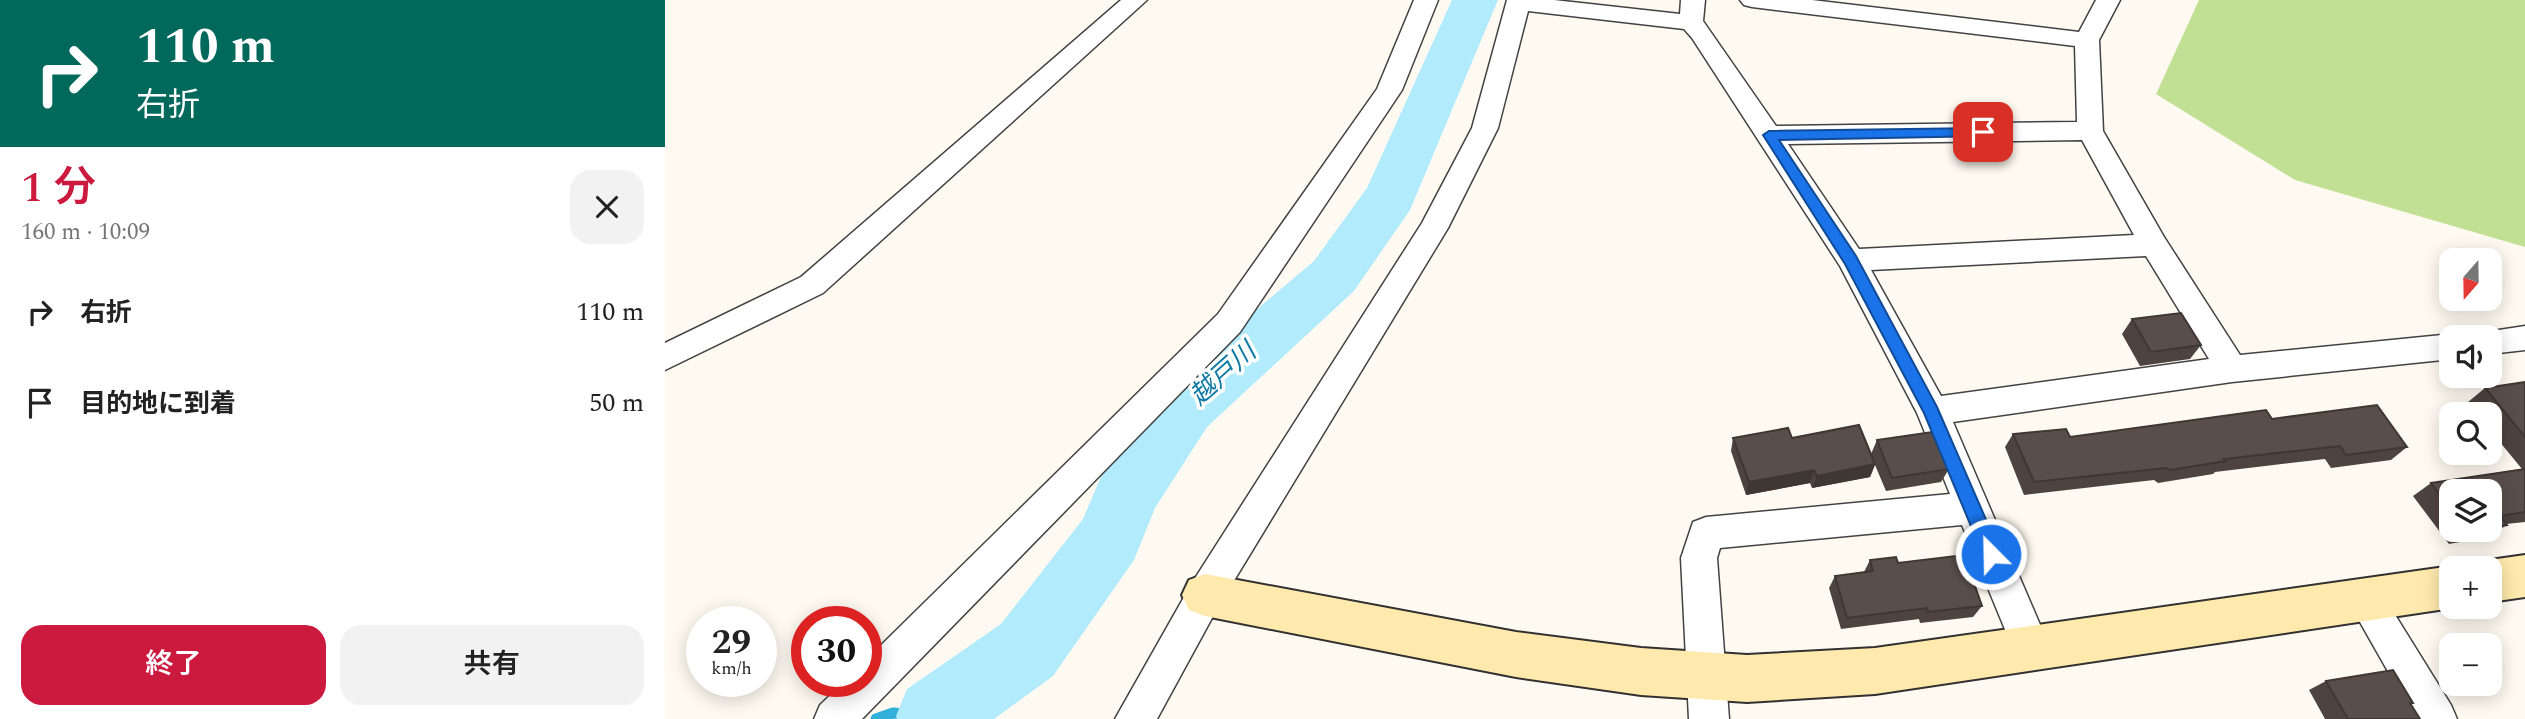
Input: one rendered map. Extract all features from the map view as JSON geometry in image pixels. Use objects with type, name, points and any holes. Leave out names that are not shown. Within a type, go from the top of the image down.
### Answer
[{"type":"street","points":[[665,357],[812,285],[1135,0]]},
{"type":"street","points":[[834,719],[1229,323],[1389,90],[1426,0]]},
{"type":"street","points":[[1752,0],[2087,40]]},
{"type":"street","points":[[2108,0],[2087,40],[2090,131],[2154,246],[2232,369]]},
{"type":"street","points":[[1135,719],[1205,595],[1434,228],[1485,128],[1519,1],[1692,12],[1701,33],[1850,260],[1932,411],[2031,648]]},
{"type":"street","points":[[1769,135],[2090,131]]},
{"type":"street","points":[[1850,260],[2154,246]]},
{"type":"street","points":[[2502,341],[2525,338]]},
{"type":"street","points":[[1932,411],[2232,369],[2439,347]]},
{"type":"street","points":[[1708,698],[1699,558],[1706,533],[1972,508]]},
{"type":"street","points":[[2502,579],[2525,576]]},
{"type":"street","points":[[1205,595],[1576,665],[1708,698],[1791,677],[1875,671],[2439,589]]},
{"type":"street","points":[[2366,601],[2437,719]]},
{"type":"green space","points":[[2199,0],[2525,0],[2525,247],[2295,180],[2156,94]]},
{"type":"building","points":[[2181,313],[2201,345],[2151,352],[2132,319]]},
{"type":"building","points":[[2525,382],[2525,437],[2502,409],[2502,402],[2496,402],[2485,388],[2502,388],[2502,385]]},
{"type":"building","points":[[2377,405],[2407,447],[2346,455],[2340,446],[2224,459],[2226,461],[2170,470],[2166,468],[2034,482],[2013,434],[2066,429],[2070,437],[2266,410],[2272,419]]},
{"type":"building","points":[[1859,425],[1875,464],[1817,476],[1814,470],[1749,482],[1733,438],[1788,428],[1792,438]]},
{"type":"building","points":[[1932,432],[1949,469],[1892,478],[1877,440]]},
{"type":"building","points":[[2525,469],[2525,512],[2502,516],[2502,479],[2458,479]]},
{"type":"building","points":[[2439,482],[2439,494],[2431,483]]},
{"type":"building","points":[[1964,555],[1982,606],[1928,612],[1927,608],[1847,618],[1835,576],[1873,571],[1870,560],[1896,557],[1898,563]]},
{"type":"building","points":[[2393,670],[2420,719],[2348,719],[2326,681]]},
{"type":"waterway","name":"越戸川","points":[[934,716],[1027,650],[1110,538],[1126,495],[1185,408],[1334,276],[1391,196],[1475,0]]},
{"type":"waterway","points":[[876,719],[893,713],[934,716]]},
{"type":"route","points":[[1983,132],[1769,135],[1850,260],[1932,411],[1991,554]]}]
